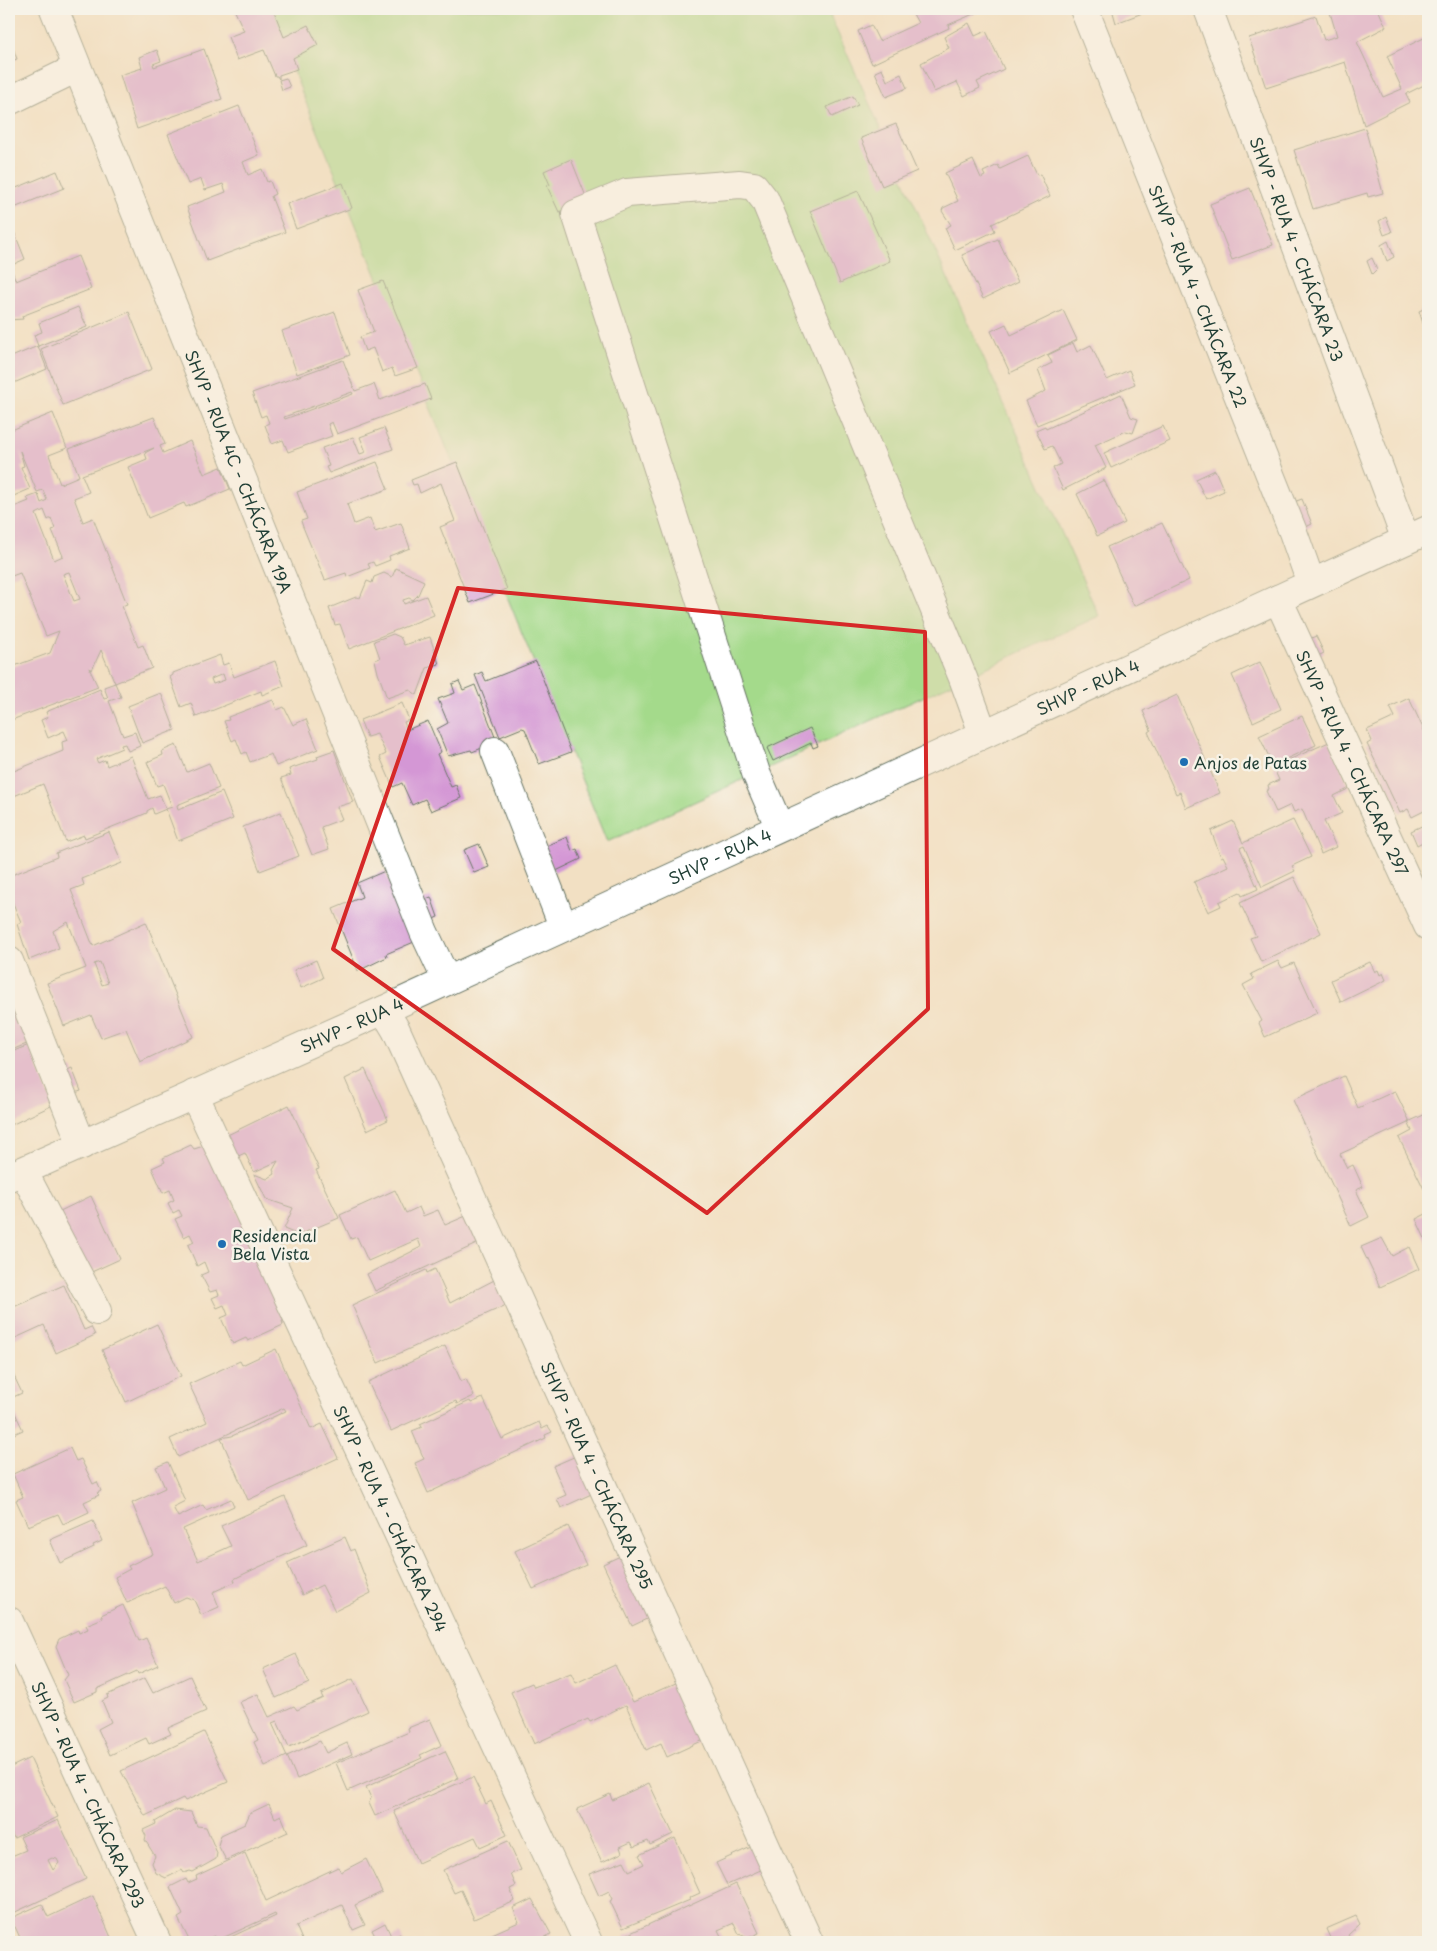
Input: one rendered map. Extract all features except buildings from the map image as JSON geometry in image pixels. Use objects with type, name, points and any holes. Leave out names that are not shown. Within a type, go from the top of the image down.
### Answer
[{"type":"street","name":"SHVP - RUA 4C - CHÁCARA 19A","points":[[54,9],[424,932],[447,980]]},
{"type":"street","name":"SHVP - RUA 4 - CHÁCARA 22","points":[[1084,9],[1293,532],[1311,583]]},
{"type":"street","name":"SHVP - RUA 4 - CHÁCARA 23","points":[[1208,9],[1386,489],[1417,535]]},
{"type":"street","points":[[9,100],[77,68]]},
{"type":"street","points":[[779,826],[756,773],[576,214],[627,193],[740,184],[754,186],[764,200],[959,669],[983,733]]},
{"type":"street","name":"SHVP - RUA 4","points":[[16,1174],[384,1010],[779,826],[1417,535]]},
{"type":"street","name":"SHVP - RUA 4 - CHÁCARA 297","points":[[1278,600],[1428,926]]},
{"type":"street","points":[[495,751],[564,926]]},
{"type":"street","points":[[9,961],[82,1145]]},
{"type":"street","name":"SHVP - RUA 4 - CHÁCARA 295","points":[[384,1010],[400,1039],[809,1942]]},
{"type":"street","name":"SHVP - RUA 4 - CHÁCARA 294","points":[[194,1094],[588,1942]]},
{"type":"street","points":[[16,1174],[97,1311]]},
{"type":"street","name":"SHVP - RUA 4 - CHÁCARA 293","points":[[9,1621],[157,1942]]},
{"type":"highlighted area","points":[[458,588],[925,632],[928,1009],[707,1213],[333,949]]},
{"type":"green space","points":[[268,9],[827,9],[1099,616],[607,842]]},
{"type":"place","name":"Anjos de Patas","points":[[1184,762]]},
{"type":"place","name":"Residencial Bela Vista","points":[[222,1244]]}]
